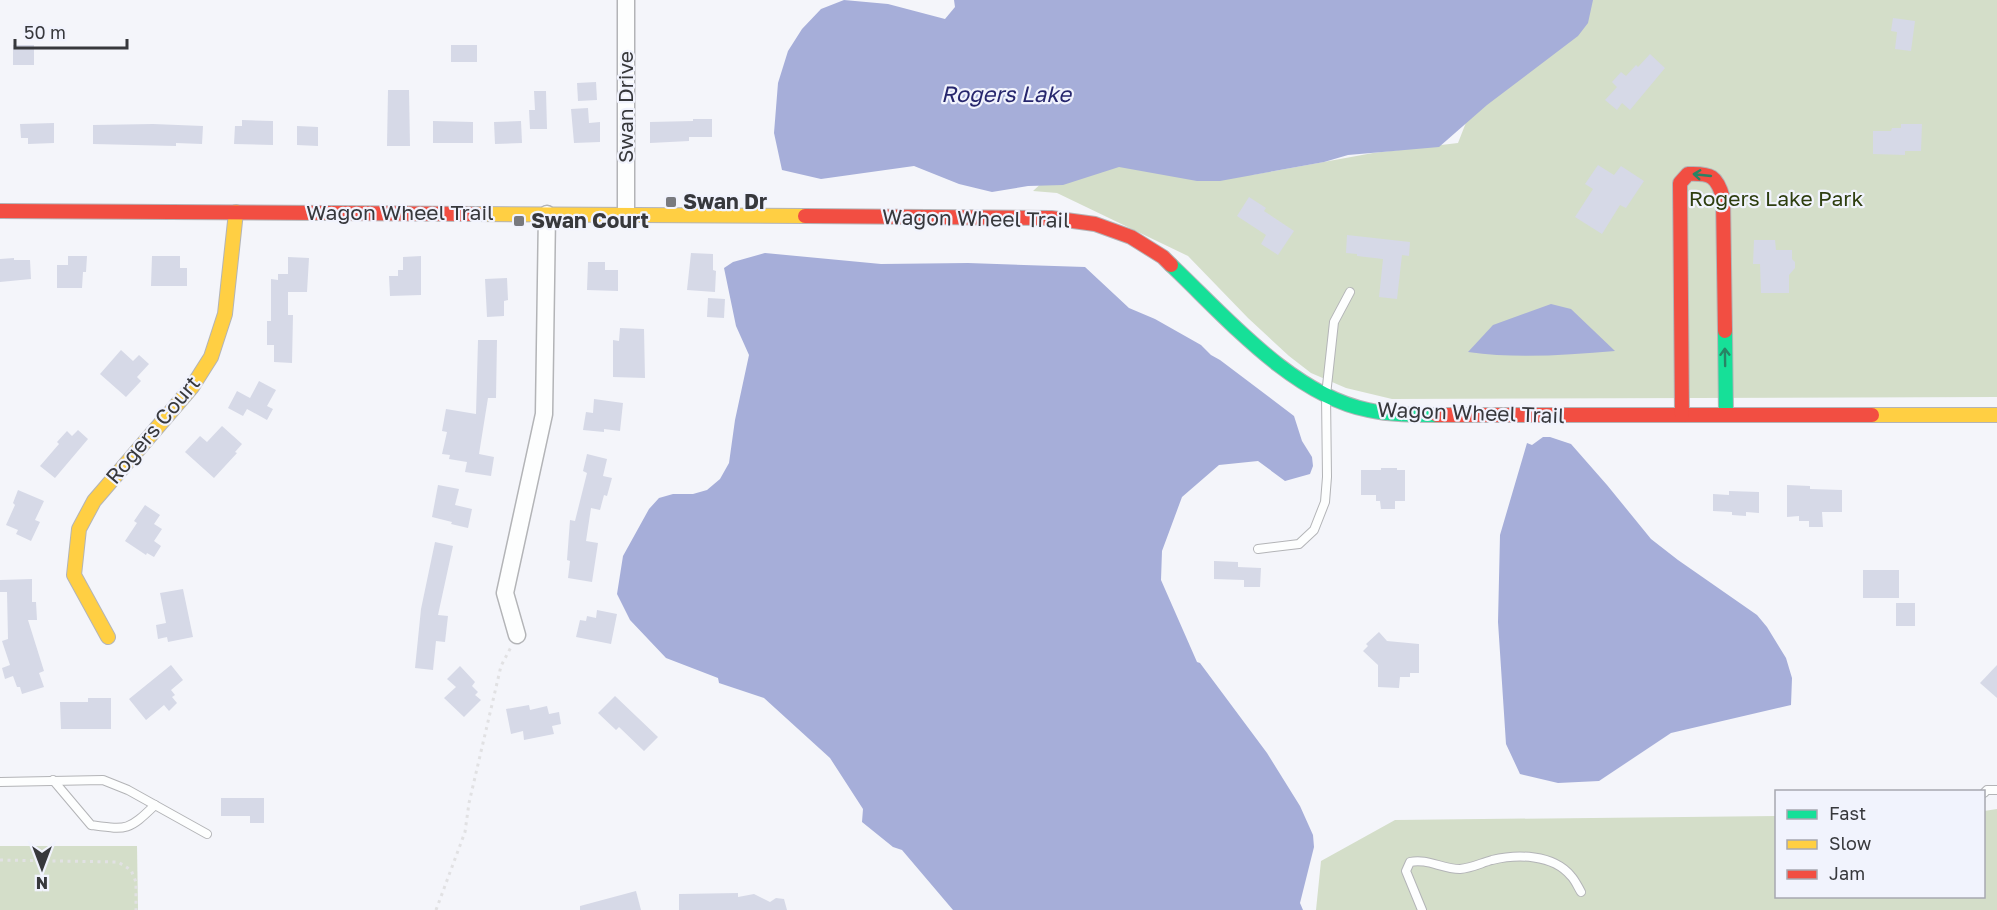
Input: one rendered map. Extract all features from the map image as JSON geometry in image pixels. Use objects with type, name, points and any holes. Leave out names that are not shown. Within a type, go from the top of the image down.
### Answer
[{"type":"street","name":"Swan Drive","points":[[626,0],[626,215]]},
{"type":"street","points":[[1682,416],[1680,183],[1688,174],[1703,173],[1713,176],[1719,184],[1723,198],[1726,416]]},
{"type":"street","name":"Wagon Wheel Trail","points":[[0,211],[1051,218],[1095,224],[1131,237],[1163,257],[1273,362],[1326,395],[1367,410],[1412,415],[1997,416]]},
{"type":"street","name":"Rogers Court","points":[[108,637],[75,575],[79,530],[94,501],[192,387],[211,357],[225,314],[236,212]]},
{"type":"street","points":[[517,635],[505,593],[544,414],[547,214]]},
{"type":"lane","points":[[1258,549],[1299,544],[1314,530],[1325,502],[1326,395],[1334,322],[1350,292]]},
{"type":"lane","points":[[53,780],[91,825],[118,829],[135,825],[155,806]]},
{"type":"lane","points":[[0,782],[103,780],[128,790],[207,834]]},
{"type":"lane","points":[[1422,910],[1406,871],[1410,862],[1422,860],[1462,869],[1504,857],[1521,856],[1544,860],[1560,866],[1572,876],[1581,892]]},
{"type":"path","points":[[436,910],[465,832],[501,666],[517,635]]},
{"type":"path","points":[[0,860],[118,862],[131,870],[136,882],[136,910]]},
{"type":"green space","name":"Rogers Lake Park","points":[[1592,0],[1997,0],[1997,397],[1392,399],[1346,388],[1311,373],[1248,318],[1188,256],[1057,193],[1033,191],[1087,141],[1252,175],[1373,153],[1458,143],[1488,66]]},
{"type":"green space","points":[[1997,809],[1997,910],[1316,910],[1321,861],[1395,820],[1775,816],[1775,898],[1985,898],[1985,811]]},
{"type":"green space","points":[[0,846],[137,846],[138,910],[0,910]]},
{"type":"water","name":"Rogers Lake","points":[[844,0],[888,4],[945,19],[955,7],[954,0],[1593,0],[1588,23],[1578,36],[1487,105],[1439,147],[1348,155],[1324,162],[1220,181],[1197,181],[1119,167],[1063,185],[1028,186],[992,192],[959,184],[914,166],[821,179],[782,170],[774,133],[778,83],[788,51],[802,29],[821,9]]},
{"type":"water","points":[[765,253],[881,264],[968,263],[1085,267],[1129,308],[1155,319],[1201,345],[1211,355],[1294,416],[1302,441],[1312,457],[1313,466],[1310,474],[1285,481],[1258,461],[1219,465],[1182,497],[1162,551],[1161,580],[1197,662],[1267,753],[1300,806],[1313,835],[1314,847],[1300,903],[1303,910],[953,910],[902,850],[893,847],[862,822],[863,809],[830,758],[764,698],[719,683],[718,678],[666,658],[630,620],[617,594],[623,556],[649,509],[659,498],[707,490],[720,479],[729,463],[735,420],[749,355],[736,326],[724,268],[733,262]]},
{"type":"water","points":[[1551,304],[1571,309],[1615,351],[1523,356],[1468,352],[1493,325]]},
{"type":"water","points":[[1543,437],[1571,444],[1651,539],[1757,615],[1786,658],[1792,678],[1791,705],[1671,733],[1599,781],[1558,783],[1520,774],[1506,744],[1498,622],[1500,535],[1527,443],[1532,445]]},
{"type":"building","points":[[1893,18],[1915,21],[1911,51],[1895,49],[1897,32],[1891,31]]},
{"type":"building","points":[[13,45],[34,45],[34,65],[13,65]]},
{"type":"building","points":[[451,45],[477,45],[477,62],[451,62]]},
{"type":"building","points":[[1650,54],[1665,68],[1630,110],[1622,103],[1617,110],[1605,100],[1617,87],[1612,82],[1621,72],[1626,76]]},
{"type":"building","points":[[596,82],[597,100],[578,101],[577,83]]},
{"type":"building","points":[[388,90],[409,90],[410,146],[387,146]]},
{"type":"building","points":[[534,91],[546,91],[547,129],[530,129],[529,110],[535,110]]},
{"type":"building","points":[[588,108],[589,123],[600,122],[600,142],[574,143],[571,109]]},
{"type":"building","points":[[693,119],[712,119],[712,137],[689,137],[689,141],[650,143],[650,122],[693,121]]},
{"type":"building","points":[[242,120],[273,121],[273,145],[234,144],[235,126],[242,126]]},
{"type":"building","points":[[433,121],[473,122],[473,143],[433,143]]},
{"type":"building","points":[[521,121],[522,143],[495,144],[494,122]]},
{"type":"building","points":[[54,123],[54,143],[28,144],[28,138],[21,138],[20,124]]},
{"type":"building","points":[[1901,124],[1922,124],[1921,151],[1905,151],[1905,155],[1873,154],[1873,131],[1891,131],[1892,128],[1901,128]]},
{"type":"building","points":[[93,125],[203,126],[202,144],[176,143],[176,146],[93,144]]},
{"type":"building","points":[[297,126],[318,127],[318,146],[297,145]]},
{"type":"building","points":[[1598,165],[1614,175],[1621,166],[1644,181],[1626,208],[1620,205],[1602,234],[1575,217],[1593,189],[1585,184]]},
{"type":"building","points":[[1249,197],[1266,208],[1264,211],[1294,231],[1278,255],[1261,244],[1266,235],[1237,216]]},
{"type":"building","points":[[1347,235],[1410,242],[1409,256],[1402,255],[1397,299],[1379,297],[1383,259],[1346,253]]},
{"type":"building","points":[[1754,240],[1775,240],[1776,250],[1792,250],[1795,268],[1789,275],[1789,293],[1761,293],[1760,264],[1753,264]]},
{"type":"building","points":[[691,253],[713,254],[713,270],[716,271],[715,292],[687,290]]},
{"type":"building","points":[[68,256],[87,256],[82,288],[57,288],[57,265],[68,265]]},
{"type":"building","points":[[152,256],[180,256],[180,268],[187,268],[187,286],[151,286]]},
{"type":"building","points":[[421,256],[421,295],[390,296],[389,276],[398,276],[398,270],[403,270],[403,257]]},
{"type":"building","points":[[288,257],[309,258],[307,292],[288,292],[288,315],[293,315],[292,363],[274,362],[274,345],[267,345],[267,321],[271,321],[271,279],[278,280],[278,274],[288,274]]},
{"type":"building","points":[[14,258],[14,260],[30,260],[31,279],[0,282],[0,259]]},
{"type":"building","points":[[588,262],[605,262],[605,270],[618,270],[618,291],[587,290]]},
{"type":"building","points":[[507,278],[508,300],[504,301],[504,316],[487,317],[485,279]]},
{"type":"building","points":[[708,298],[725,299],[724,318],[707,317]]},
{"type":"building","points":[[620,328],[644,329],[645,378],[613,377],[613,340],[619,341]]},
{"type":"building","points":[[478,340],[497,340],[496,398],[488,398],[479,454],[494,457],[491,476],[465,472],[467,462],[449,459],[450,455],[442,454],[447,432],[442,431],[446,409],[476,414]]},
{"type":"building","points":[[121,350],[133,361],[139,355],[149,364],[137,377],[141,381],[126,397],[100,374]]},
{"type":"building","points":[[259,381],[276,390],[267,406],[273,409],[267,420],[247,409],[243,416],[228,408],[237,391],[250,398]]},
{"type":"building","points":[[594,399],[623,403],[620,431],[583,430],[586,412],[593,413]]},
{"type":"building","points":[[222,426],[242,444],[235,452],[237,453],[214,478],[185,452],[200,436],[207,442]]},
{"type":"building","points":[[78,430],[88,439],[55,478],[40,466],[67,431],[72,436]]},
{"type":"building","points":[[587,454],[607,459],[603,476],[612,478],[600,510],[591,508],[586,541],[598,543],[592,582],[568,578],[570,561],[567,560],[570,520],[575,521],[587,473],[583,471]]},
{"type":"building","points":[[1381,468],[1405,470],[1405,501],[1395,501],[1395,509],[1381,509],[1380,501],[1376,501],[1376,495],[1361,495],[1361,470],[1381,470]]},
{"type":"building","points":[[438,485],[459,489],[455,505],[472,509],[468,528],[432,517]]},
{"type":"building","points":[[1787,485],[1810,486],[1810,489],[1842,490],[1842,512],[1822,512],[1823,527],[1809,527],[1809,521],[1799,521],[1799,516],[1787,517]]},
{"type":"building","points":[[18,490],[44,501],[35,520],[40,522],[31,541],[16,534],[18,530],[6,525],[15,505],[13,503]]},
{"type":"building","points":[[1729,491],[1759,492],[1759,513],[1746,512],[1746,516],[1732,515],[1732,512],[1713,511],[1713,494],[1729,495]]},
{"type":"building","points":[[145,505],[160,515],[154,524],[162,529],[154,541],[161,546],[154,557],[147,553],[146,555],[125,541],[137,523],[134,521]]},
{"type":"building","points":[[435,542],[453,546],[438,615],[448,616],[445,642],[436,641],[433,670],[415,668],[421,609]]},
{"type":"building","points":[[1214,561],[1238,562],[1238,567],[1261,568],[1260,587],[1244,587],[1244,580],[1214,579]]},
{"type":"building","points":[[1863,570],[1899,570],[1899,598],[1863,598]]},
{"type":"building","points":[[32,579],[32,602],[36,602],[37,620],[28,620],[44,671],[39,673],[44,687],[22,694],[13,676],[5,679],[2,668],[10,665],[2,641],[8,639],[7,592],[0,592],[0,580]]},
{"type":"building","points":[[183,589],[193,637],[168,642],[167,637],[158,639],[156,625],[166,623],[160,593]]},
{"type":"building","points":[[1896,603],[1915,603],[1915,626],[1896,626]]},
{"type":"building","points":[[597,610],[617,614],[611,644],[576,637],[580,620],[586,621],[587,616],[596,618]]},
{"type":"building","points":[[1379,632],[1387,641],[1419,644],[1419,673],[1410,673],[1410,677],[1400,677],[1399,688],[1378,687],[1378,665],[1363,651],[1368,646],[1366,644]]},
{"type":"building","points":[[171,665],[183,680],[171,690],[175,695],[172,697],[177,703],[169,711],[164,705],[146,720],[129,699]]},
{"type":"building","points":[[1997,665],[1997,698],[1980,683]]},
{"type":"building","points":[[460,666],[475,682],[472,686],[478,692],[475,695],[481,700],[464,717],[444,698],[456,687],[447,679]]},
{"type":"building","points":[[615,696],[658,737],[644,751],[619,727],[616,730],[598,713]]},
{"type":"building","points":[[88,698],[111,698],[111,729],[61,729],[60,702],[88,702]]},
{"type":"building","points":[[529,705],[530,710],[547,706],[549,714],[559,712],[561,724],[552,726],[554,734],[524,740],[523,731],[511,734],[506,709]]},
{"type":"building","points":[[221,798],[264,798],[264,823],[250,823],[250,816],[221,816]]},
{"type":"building","points":[[636,891],[641,910],[580,910],[580,906]]},
{"type":"building","points":[[738,893],[738,897],[754,894],[770,902],[776,898],[784,899],[787,910],[679,910],[679,894]]},
{"type":"traffic: fast","points":[[1171,265],[1261,351],[1313,388],[1340,402],[1368,410],[1393,414],[1437,415]]},
{"type":"traffic: fast","points":[[1725,331],[1726,415]]},
{"type":"traffic: slow","points":[[108,637],[74,575],[79,529],[94,501],[192,387],[211,357],[225,314],[236,212]]},
{"type":"traffic: slow","points":[[477,214],[805,216]]},
{"type":"traffic: slow","points":[[1872,415],[1997,415]]},
{"type":"traffic: jam","points":[[1682,415],[1680,183],[1688,174],[1712,177],[1723,198],[1725,331]]},
{"type":"traffic: jam","points":[[0,211],[477,214]]},
{"type":"traffic: jam","points":[[805,216],[1051,218],[1095,224],[1131,237],[1163,257],[1171,265]]},
{"type":"traffic: jam","points":[[1437,415],[1872,415]]},
{"type":"place","name":"Swan Dr","points":[[671,202]]},
{"type":"place","name":"Swan Court","points":[[519,221]]}]
